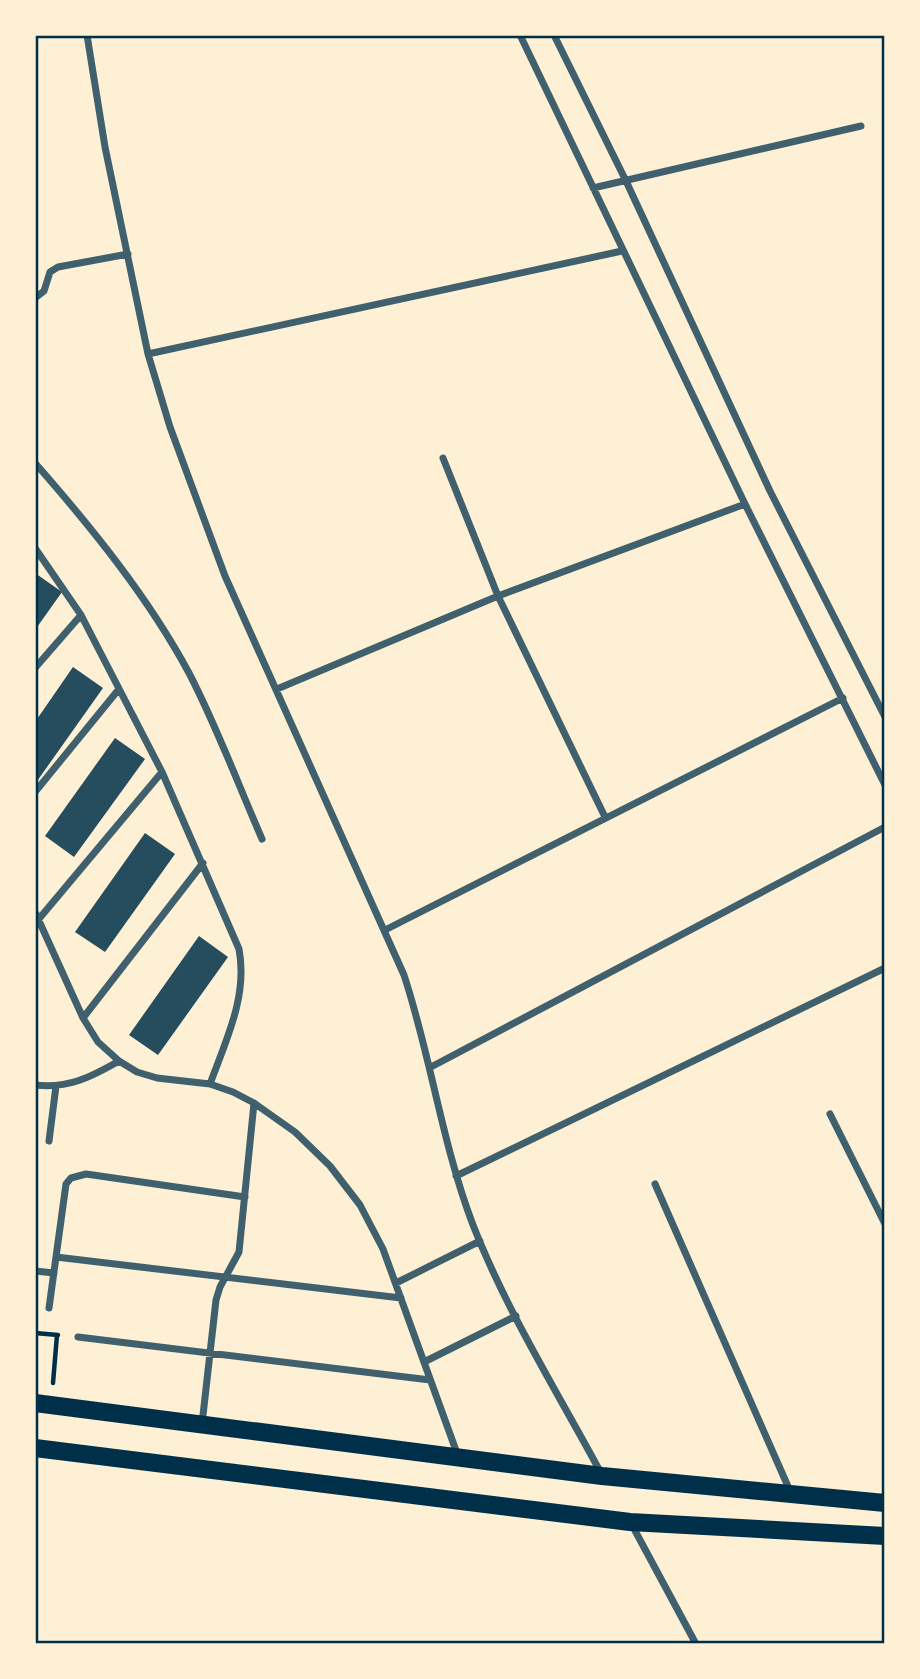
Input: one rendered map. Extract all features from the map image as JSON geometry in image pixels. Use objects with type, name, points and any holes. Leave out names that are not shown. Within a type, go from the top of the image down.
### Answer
[{"type":"main road","points":[[43,1404],[602,1476],[688,1482],[885,1503]]},
{"type":"main road","points":[[35,1448],[630,1522],[885,1536]]},
{"type":"street","points":[[87,35],[105,147],[148,354],[195,499],[225,576],[385,930],[419,1020],[456,1176],[480,1241],[516,1317],[602,1476]]},
{"type":"street","points":[[520,35],[744,504],[885,785]]},
{"type":"street","points":[[554,35],[626,181],[770,491],[885,717]]},
{"type":"street","points":[[593,188],[861,126]]},
{"type":"street","points":[[148,354],[622,251]]},
{"type":"street","points":[[35,298],[44,290],[50,272],[58,267],[128,254]]},
{"type":"street","points":[[443,458],[498,596],[605,817]]},
{"type":"street","points":[[35,463],[85,520],[139,594],[188,673],[262,839]]},
{"type":"street","points":[[277,690],[498,596],[744,504]]},
{"type":"street","points":[[35,548],[80,615],[162,772],[239,949],[242,967],[239,1002],[210,1084]]},
{"type":"street","points":[[35,668],[80,615]]},
{"type":"street","points":[[35,792],[119,689]]},
{"type":"street","points":[[385,930],[843,698]]},
{"type":"street","points":[[162,772],[37,916],[83,1018],[98,1042],[119,1061],[137,1072],[157,1079],[210,1084],[254,1103],[295,1132],[330,1166],[360,1205],[383,1249],[458,1457]]},
{"type":"street","points":[[431,1067],[885,827]]},
{"type":"street","points":[[83,1018],[203,863]]},
{"type":"street","points":[[456,1176],[885,968]]},
{"type":"street","points":[[35,1085],[56,1086],[88,1079],[119,1061]]},
{"type":"street","points":[[49,1141],[56,1086]]},
{"type":"street","points":[[202,1424],[216,1300],[239,1252],[254,1103]]},
{"type":"street","points":[[831,1114],[885,1224]]},
{"type":"street","points":[[49,1308],[66,1184],[71,1178],[79,1174],[245,1196]]},
{"type":"street","points":[[655,1184],[792,1494]]},
{"type":"street","points":[[396,1283],[480,1241]]},
{"type":"street","points":[[56,1257],[401,1298]]},
{"type":"street","points":[[35,1270],[54,1273]]},
{"type":"street","points":[[424,1362],[516,1317]]},
{"type":"street","points":[[78,1337],[430,1380]]},
{"type":"street","points":[[630,1522],[696,1644]]},
{"type":"path","points":[[35,1333],[78,1337]]},
{"type":"path","points":[[43,1404],[57,1335]]},
{"type":"building","points":[[35,573],[62,592],[35,630]]},
{"type":"building","points":[[73,667],[103,688],[35,784],[35,722]]},
{"type":"building","points":[[115,738],[145,759],[74,857],[45,836]]},
{"type":"building","points":[[145,833],[175,854],[105,952],[75,932]]},
{"type":"building","points":[[199,936],[228,957],[158,1055],[129,1035]]}]
